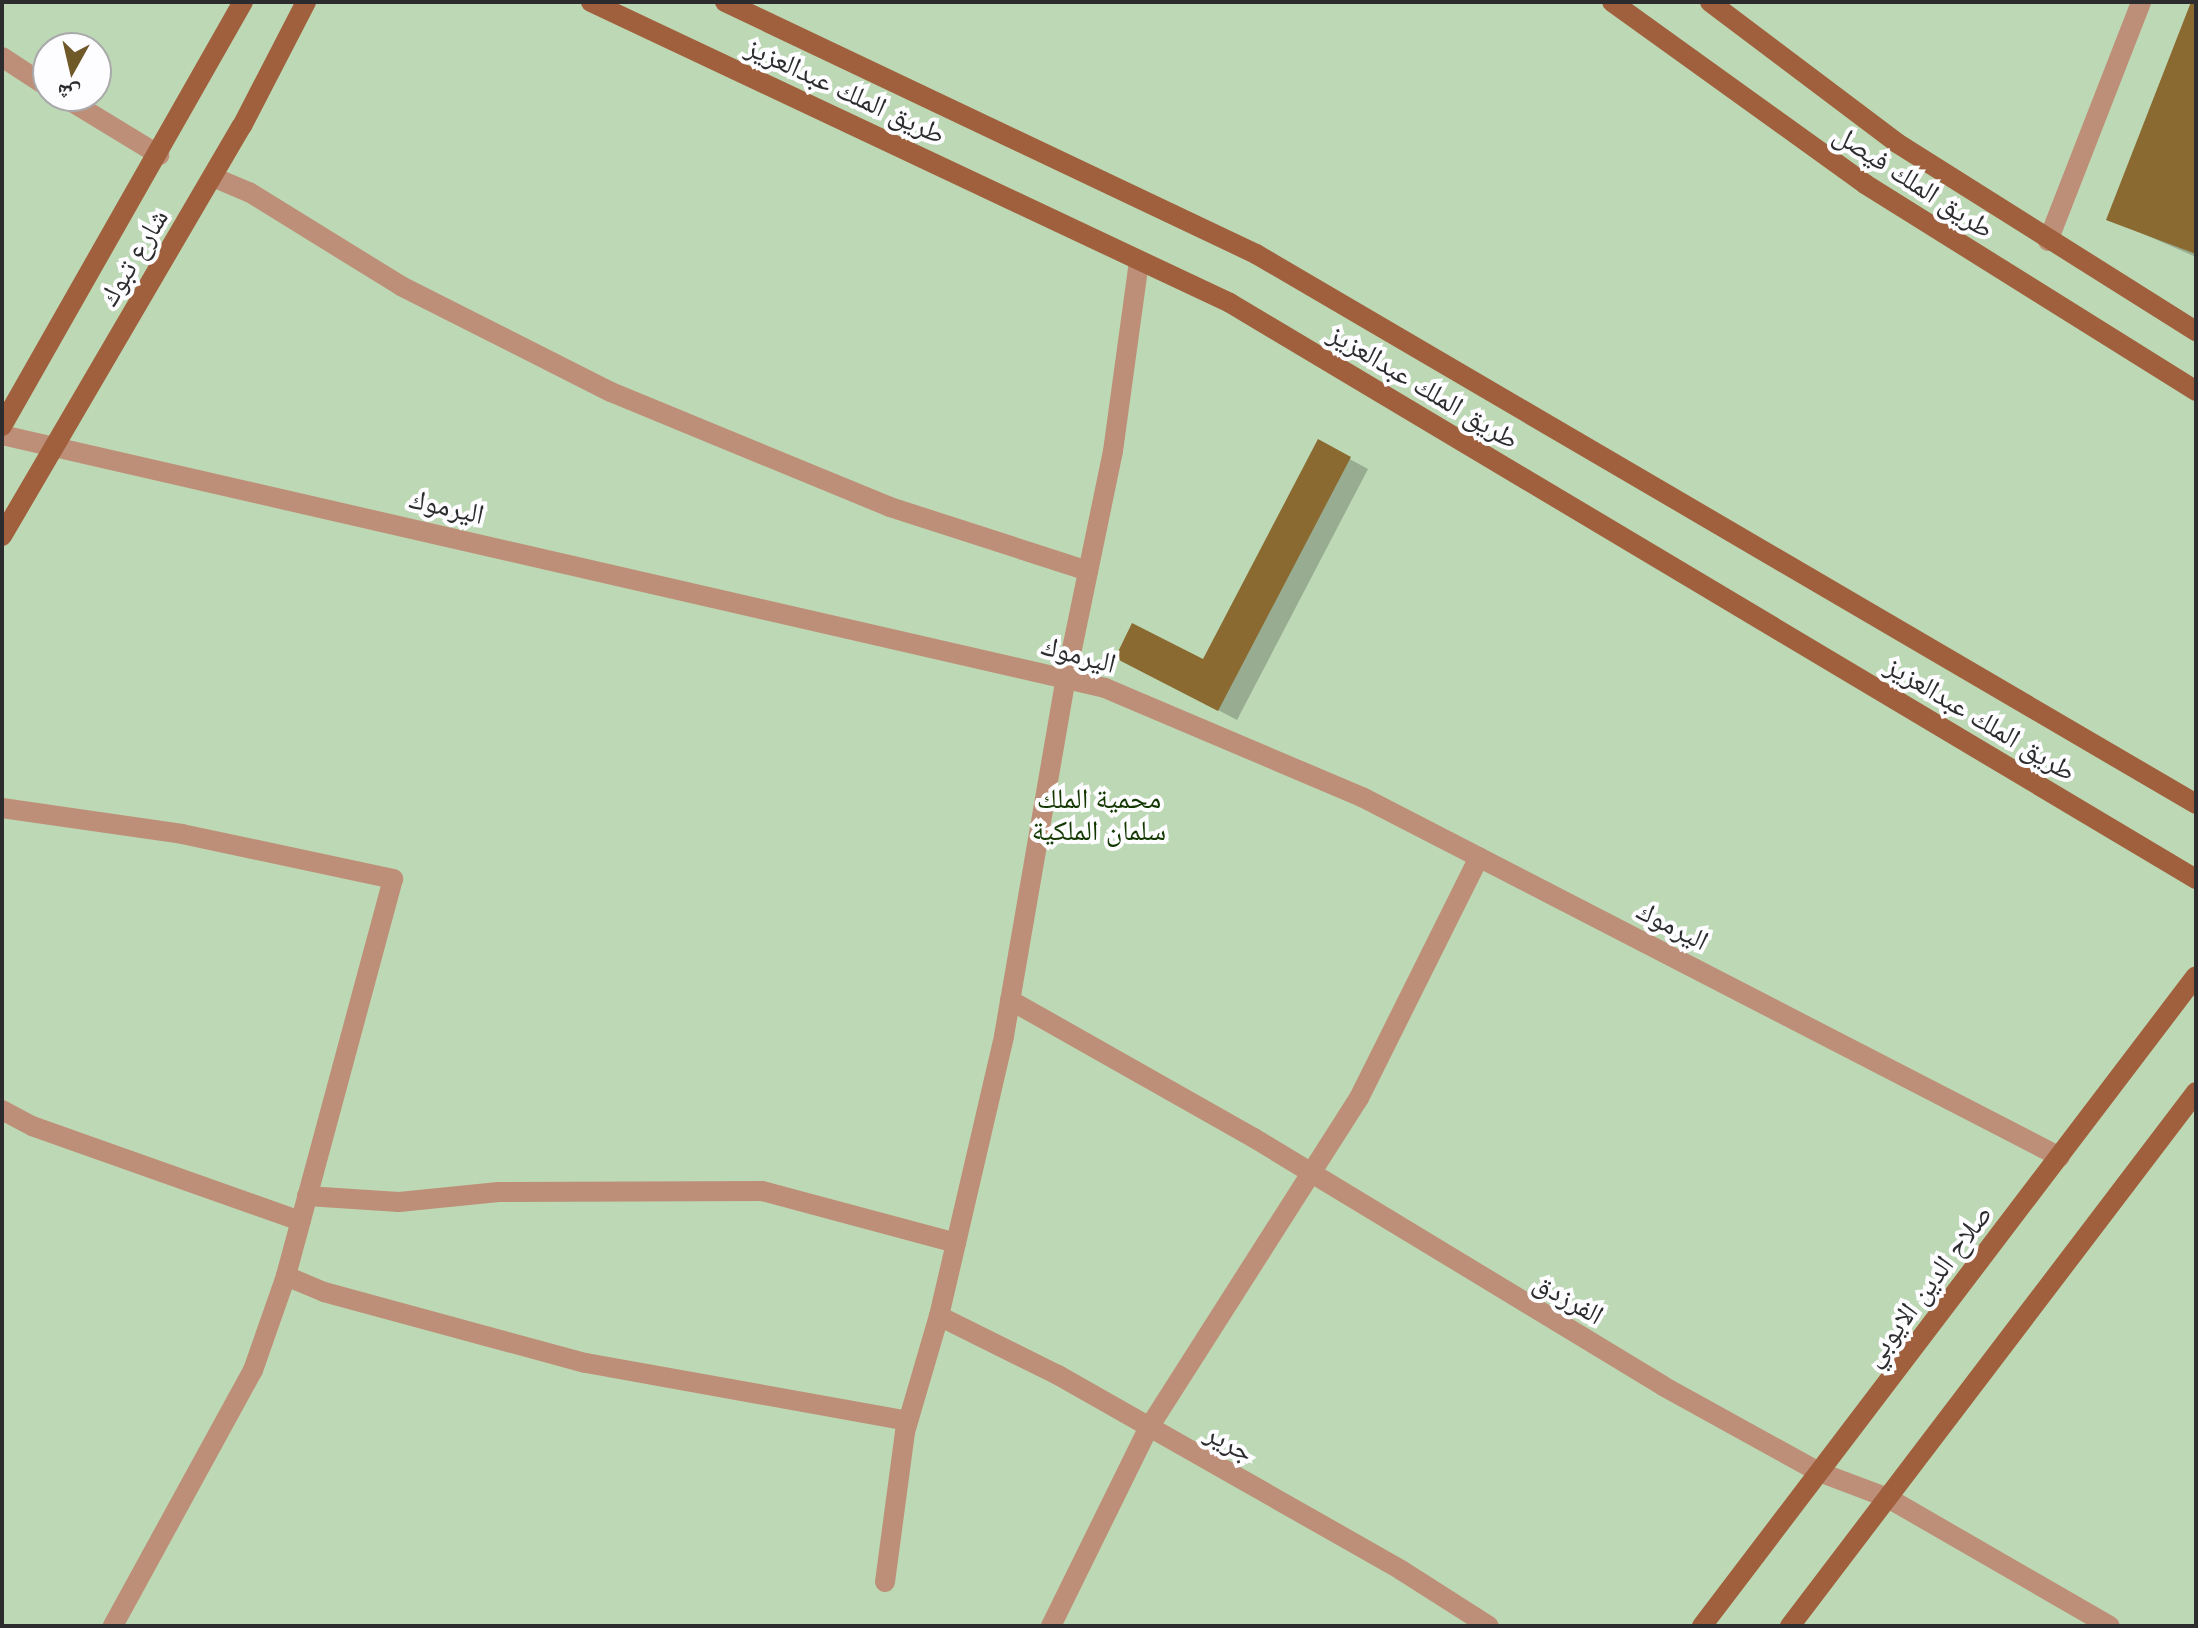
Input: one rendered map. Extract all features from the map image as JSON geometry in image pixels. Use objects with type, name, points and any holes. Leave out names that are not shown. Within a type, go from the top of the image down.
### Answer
[{"type":"street","name":"شارع تبوك","points":[[2,426],[159,155],[243,2]]},
{"type":"street","name":"شارع تبوك","points":[[2,536],[213,177],[306,2]]},
{"type":"street","name":"طريق الملك عبدالعزيز","points":[[591,2],[1230,303],[2196,879]]},
{"type":"street","name":"طريق الملك عبدالعزيز","points":[[725,2],[1256,254],[1773,562],[2196,804]]},
{"type":"street","name":"طريق الملك فيصل","points":[[1612,2],[1865,184],[2196,391]]},
{"type":"street","name":"طريق الملك فيصل","points":[[1710,2],[1897,143],[2048,241],[2196,331]]},
{"type":"street","points":[[2048,241],[2141,2]]},
{"type":"street","points":[[2,57],[32,77]]},
{"type":"street","points":[[88,112],[159,155]]},
{"type":"street","points":[[213,177],[249,192],[401,286],[611,392],[890,507],[1088,571]]},
{"type":"street","points":[[885,1582],[908,1421],[939,1316],[1010,1000],[1066,678],[1113,451],[1139,261]]},
{"type":"street","name":"اليرموك","points":[[2,435],[54,444],[1105,688],[1362,797],[2060,1157]]},
{"type":"street","points":[[2,808],[182,834],[393,879],[286,1276],[253,1370],[113,1626]]},
{"type":"street","points":[[1051,1626],[1148,1429],[1359,1098],[1479,857]]},
{"type":"street","name":"صلاح الدين الايوبي","points":[[1702,1626],[2196,976]]},
{"type":"street","name":"الفرزدق","points":[[1010,1000],[1311,1173],[1513,1298],[1819,1472],[1888,1498],[2110,1626]]},
{"type":"street","points":[[1790,1626],[2196,1092]]},
{"type":"street","points":[[2,1110],[32,1126],[301,1221]]},
{"type":"street","points":[[307,1196],[399,1202],[499,1192],[762,1191],[956,1243]]},
{"type":"street","points":[[286,1276],[324,1292],[586,1363],[908,1421]]},
{"type":"street","name":"جرير","points":[[939,1316],[1058,1375],[1148,1429],[1401,1570],[1489,1626]]},
{"type":"green space","name":"محمية الملك سلمان الملكية","points":[[2,2],[2196,2],[2196,1626],[2,1626]]},
{"type":"building","points":[[2191,2],[2196,2],[2196,254],[2106,220]]},
{"type":"building","points":[[1318,439],[1351,457],[1218,711],[1115,658],[1132,623],[1203,659]]}]
